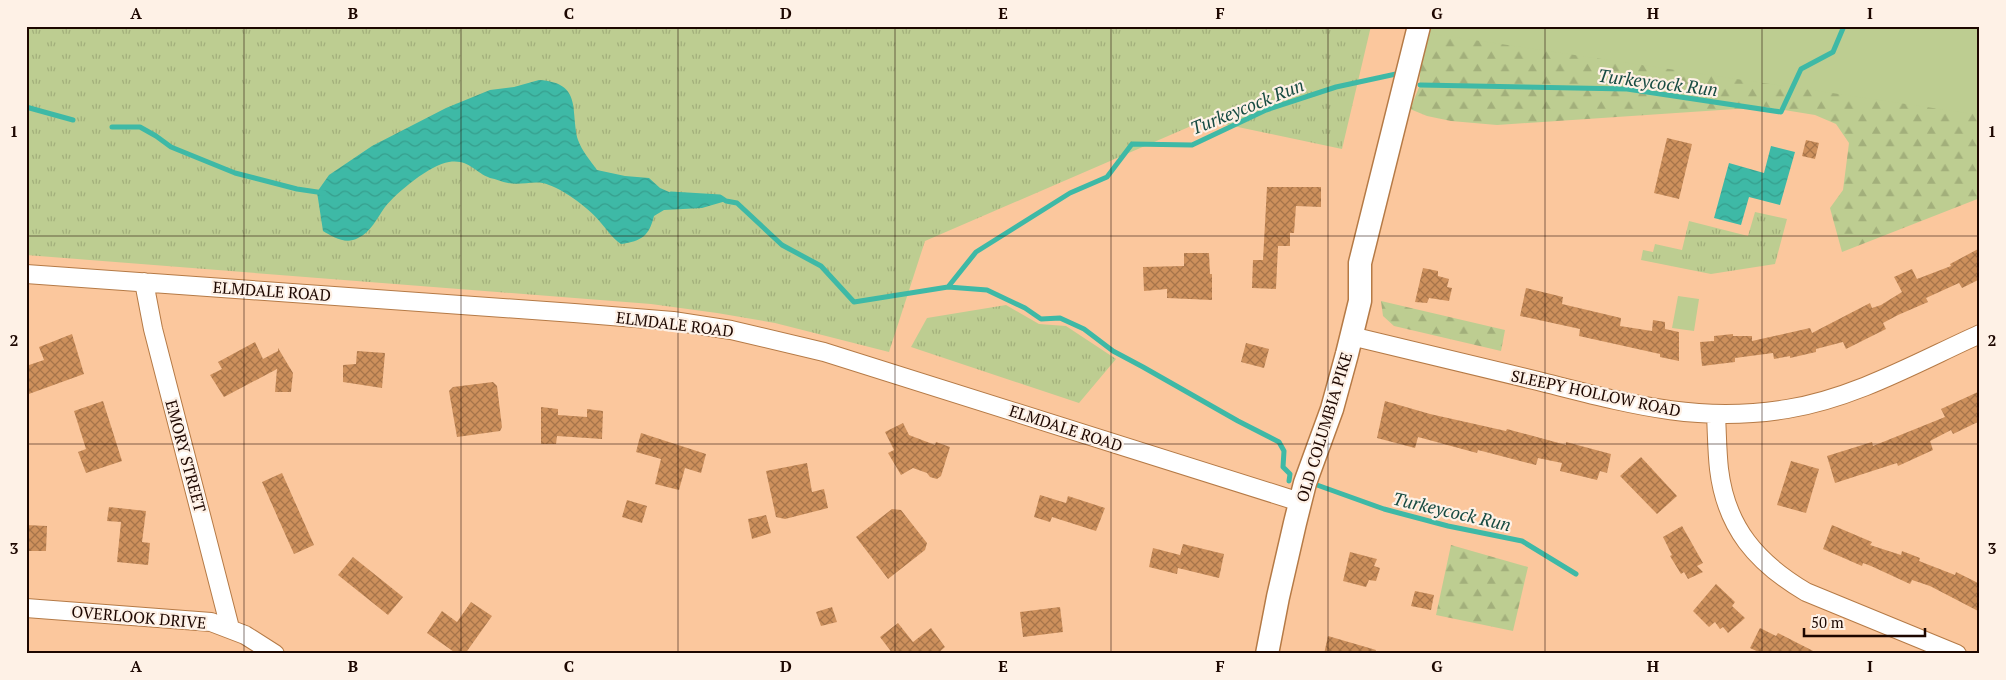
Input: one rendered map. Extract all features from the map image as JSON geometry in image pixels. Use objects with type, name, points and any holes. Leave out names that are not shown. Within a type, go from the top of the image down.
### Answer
[{"type":"street","name":"OLD COLUMBIA PIKE","points":[[1267,654],[1300,502],[1332,409],[1360,301],[1360,263],[1419,26]]},
{"type":"street","name":"ELMDALE ROAD","points":[[26,274],[574,313],[673,322],[731,330],[792,343],[833,355],[1300,502]]},
{"type":"street","name":"EMORY STREET","points":[[144,282],[153,329],[230,628]]},
{"type":"street","name":"SLEEPY HOLLOW ROAD","points":[[1351,336],[1649,408],[1716,415],[1788,409],[1829,399],[1875,382],[1980,334]]},
{"type":"street","points":[[1716,415],[1719,470],[1725,496],[1735,524],[1748,544],[1764,563],[1784,580],[1806,592],[1957,654]]},
{"type":"street","name":"OVERLOOK DRIVE","points":[[26,608],[201,621],[230,628],[275,654]]},
{"type":"green space","points":[[26,26],[1371,26],[1342,149],[1205,120],[925,241],[889,352],[775,323],[651,304],[26,255]]},
{"type":"green space","points":[[1427,26],[1980,26],[1980,115],[1426,33]]},
{"type":"green space","points":[[1980,26],[1980,198],[1842,252],[1830,208],[1843,190],[1849,143],[1836,124],[1815,115],[1765,107],[1497,125],[1451,121],[1427,116],[1410,109],[1420,85],[1419,55],[1426,33]]},
{"type":"green space","points":[[1755,212],[1787,219],[1775,264],[1711,274],[1641,260],[1643,250],[1653,252],[1655,244],[1682,250],[1689,221],[1748,236]]},
{"type":"green space","points":[[1678,296],[1699,299],[1694,331],[1672,328]]},
{"type":"green space","points":[[1381,301],[1505,330],[1501,351],[1394,326],[1383,316]]},
{"type":"green space","points":[[1006,305],[1039,324],[1066,326],[1116,359],[1079,403],[911,347],[927,318]]},
{"type":"green space","points":[[1451,545],[1528,567],[1513,631],[1436,615]]},
{"type":"water","points":[[539,80],[563,86],[569,92],[574,109],[578,140],[597,170],[625,176],[649,178],[660,188],[676,195],[720,197],[726,201],[702,208],[664,210],[654,216],[650,228],[644,236],[621,244],[584,206],[556,188],[544,183],[506,183],[490,178],[462,162],[449,162],[424,173],[405,187],[385,207],[370,228],[358,238],[349,241],[344,240],[335,238],[323,231],[317,192],[329,175],[372,146],[446,108],[490,90],[514,87]]},
{"type":"water","points":[[1771,146],[1795,152],[1780,205],[1749,197],[1741,225],[1714,218],[1729,163],[1764,173]]},
{"type":"building","points":[[1667,138],[1692,144],[1679,199],[1654,193]]},
{"type":"building","points":[[1806,140],[1819,143],[1815,159],[1802,156]]},
{"type":"building","points":[[1267,187],[1321,187],[1321,207],[1296,206],[1294,233],[1290,233],[1290,246],[1278,246],[1276,289],[1252,288],[1253,260],[1263,260]]},
{"type":"building","points":[[1980,248],[1980,279],[1962,288],[1959,283],[1926,298],[1928,302],[1883,323],[1886,329],[1846,349],[1843,342],[1816,349],[1816,352],[1790,358],[1790,356],[1774,359],[1773,353],[1735,358],[1735,362],[1702,366],[1700,342],[1714,341],[1714,336],[1733,334],[1733,336],[1752,336],[1752,341],[1810,328],[1812,333],[1870,303],[1872,308],[1881,305],[1902,292],[1894,277],[1912,269],[1917,279],[1951,266],[1950,264]]},
{"type":"building","points":[[1184,253],[1209,253],[1210,274],[1212,274],[1212,300],[1167,298],[1167,289],[1144,291],[1143,267],[1184,266]]},
{"type":"building","points":[[1423,268],[1438,271],[1438,276],[1449,279],[1447,287],[1452,288],[1449,301],[1429,298],[1427,303],[1415,302]]},
{"type":"building","points":[[1526,288],[1563,297],[1562,304],[1621,318],[1620,326],[1652,331],[1653,320],[1665,322],[1665,329],[1679,332],[1679,361],[1660,357],[1660,354],[1579,336],[1580,329],[1520,316]]},
{"type":"building","points":[[72,334],[84,374],[26,395],[26,366],[44,360],[39,347]]},
{"type":"building","points":[[255,342],[263,359],[278,351],[278,348],[293,373],[291,392],[275,392],[277,369],[224,397],[210,375],[222,369],[218,362]]},
{"type":"building","points":[[1246,343],[1269,349],[1264,368],[1241,362]]},
{"type":"building","points":[[357,351],[385,353],[382,388],[343,382],[343,365],[356,364]]},
{"type":"building","points":[[493,382],[497,386],[502,427],[500,431],[457,437],[449,391],[453,387]]},
{"type":"building","points":[[1980,391],[1980,421],[1953,434],[1951,430],[1930,441],[1933,450],[1898,466],[1897,463],[1835,483],[1827,456],[1872,442],[1873,446],[1945,417],[1941,409]]},
{"type":"building","points":[[103,401],[122,461],[86,473],[78,452],[86,449],[74,411]]},
{"type":"building","points":[[1385,401],[1430,414],[1506,431],[1507,429],[1566,445],[1566,442],[1611,454],[1607,473],[1600,471],[1597,480],[1560,471],[1562,463],[1538,458],[1536,465],[1478,450],[1477,453],[1418,437],[1415,448],[1377,438]]},
{"type":"building","points":[[541,407],[558,409],[558,415],[587,417],[587,409],[603,411],[602,439],[557,436],[556,444],[541,444]]},
{"type":"building","points":[[903,423],[909,435],[935,445],[936,442],[950,447],[941,476],[937,479],[913,468],[901,475],[888,453],[894,450],[885,432]]},
{"type":"building","points":[[641,433],[706,454],[701,473],[685,468],[679,490],[655,484],[661,459],[636,452]]},
{"type":"building","points":[[1641,457],[1677,496],[1657,514],[1620,476]]},
{"type":"building","points":[[1791,461],[1819,469],[1806,513],[1777,505]]},
{"type":"building","points":[[807,463],[812,492],[824,489],[828,508],[785,519],[776,517],[766,471]]},
{"type":"building","points":[[282,473],[314,545],[294,554],[262,482]]},
{"type":"building","points":[[1040,495],[1066,503],[1068,496],[1105,508],[1096,531],[1052,517],[1050,522],[1034,517]]},
{"type":"building","points":[[627,500],[647,506],[642,523],[622,517]]},
{"type":"building","points":[[109,507],[146,511],[142,542],[150,543],[148,565],[117,562],[121,522],[107,521]]},
{"type":"building","points":[[892,509],[901,510],[927,543],[925,550],[888,579],[856,537]]},
{"type":"building","points":[[766,515],[771,533],[752,539],[748,519]]},
{"type":"building","points":[[26,525],[47,526],[46,551],[26,551]]},
{"type":"building","points":[[1832,525],[1872,542],[1870,545],[1901,555],[1902,551],[1920,558],[1919,561],[1955,575],[1956,572],[1980,584],[1980,612],[1930,586],[1912,580],[1910,584],[1871,566],[1863,563],[1862,566],[1823,549]]},
{"type":"building","points":[[1682,526],[1703,563],[1697,566],[1703,572],[1688,579],[1684,572],[1681,574],[1670,556],[1672,555],[1663,537]]},
{"type":"building","points":[[1183,544],[1224,554],[1219,578],[1178,568],[1177,574],[1149,567],[1153,548],[1180,555]]},
{"type":"building","points":[[1350,552],[1377,559],[1374,566],[1380,568],[1376,581],[1369,580],[1366,587],[1343,581]]},
{"type":"building","points":[[353,557],[403,597],[388,615],[338,575]]},
{"type":"building","points":[[1716,584],[1735,602],[1732,606],[1745,618],[1728,633],[1723,627],[1720,629],[1715,622],[1709,627],[1693,611]]},
{"type":"building","points":[[1415,591],[1434,595],[1431,610],[1411,606]]},
{"type":"building","points":[[471,602],[492,616],[465,654],[457,654],[427,633],[442,611],[457,622]]},
{"type":"building","points":[[832,607],[837,622],[821,626],[816,612]]},
{"type":"building","points":[[1060,607],[1063,632],[1023,637],[1020,612]]},
{"type":"building","points":[[898,623],[913,642],[931,628],[945,647],[937,654],[893,654],[880,637]]},
{"type":"building","points":[[1760,628],[1776,636],[1778,633],[1819,654],[1763,654],[1750,648]]},
{"type":"building","points":[[1328,636],[1376,650],[1375,654],[1324,654]]},
{"type":"waterway","name":"Turkeycock Run","points":[[1420,85],[1627,89],[1781,112],[1801,69],[1833,52],[1844,26]]},
{"type":"waterway","name":"Turkeycock Run","points":[[948,287],[976,252],[1070,193],[1107,177],[1132,144],[1192,145],[1266,110],[1336,87],[1396,74]]},
{"type":"waterway","name":"Turkeycock Run","points":[[26,107],[73,120]]},
{"type":"waterway","name":"Turkeycock Run","points":[[112,127],[140,127],[171,147],[235,173],[297,189],[324,193]]},
{"type":"waterway","name":"Turkeycock Run","points":[[671,194],[720,197],[726,201],[737,203],[782,245],[821,266],[854,302],[948,287],[987,290],[1025,308],[1041,319],[1060,318],[1084,329],[1113,351],[1279,442],[1284,451],[1283,467],[1290,474],[1289,481]]},
{"type":"waterway","name":"Turkeycock Run","points":[[1317,485],[1384,509],[1448,526],[1522,541],[1576,574]]}]
